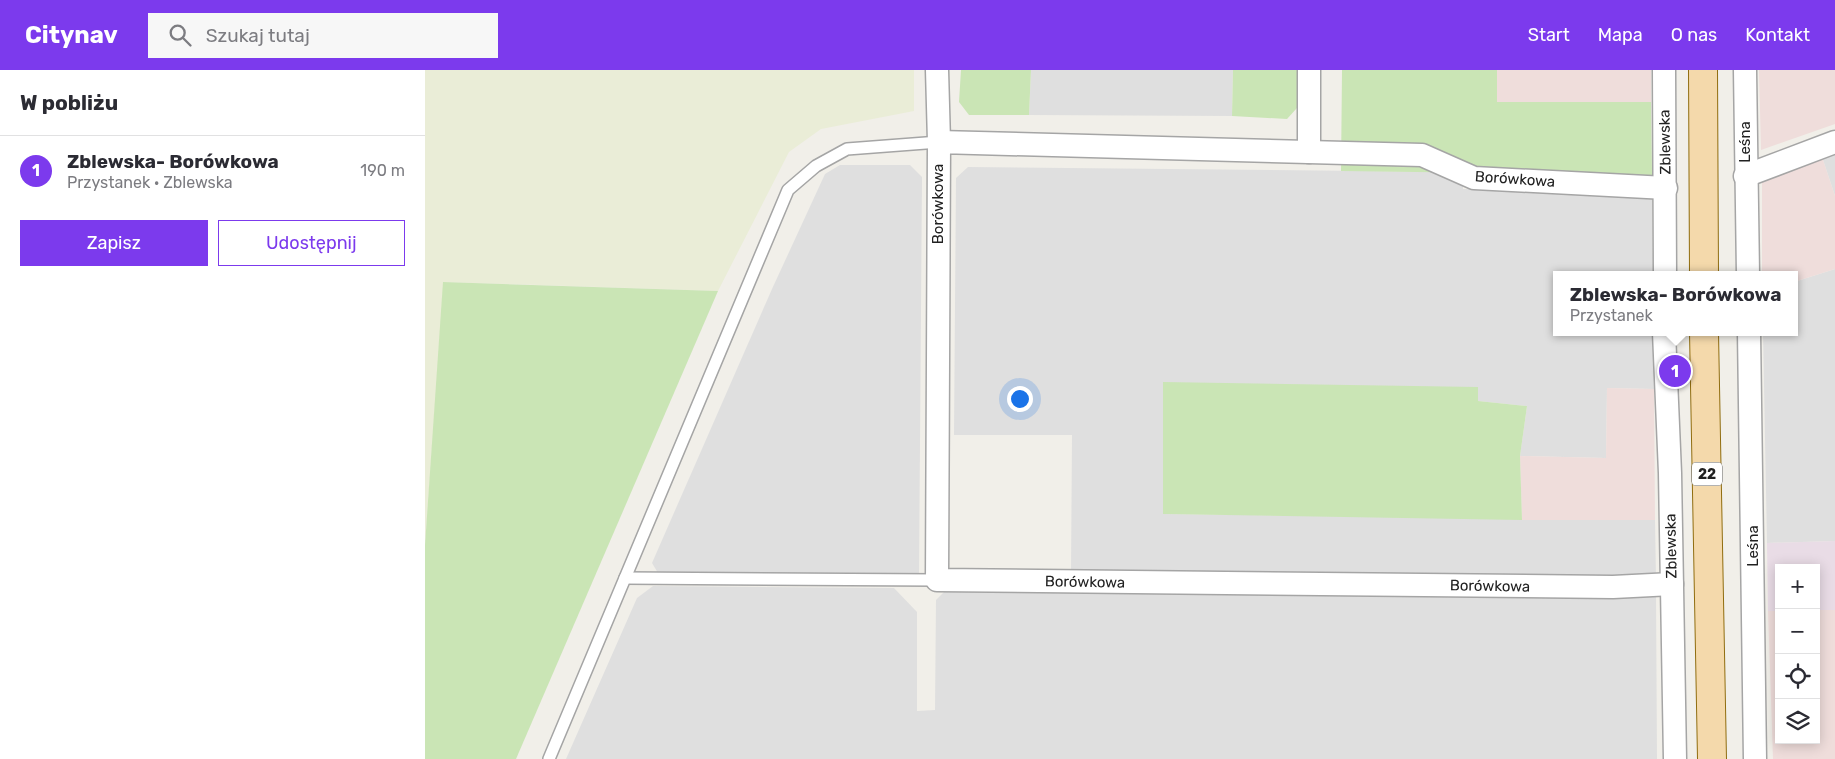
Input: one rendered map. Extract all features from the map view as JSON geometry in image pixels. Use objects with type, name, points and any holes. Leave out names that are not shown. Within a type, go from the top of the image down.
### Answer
[{"type":"main road","points":[[1703,70],[1704,271]]},
{"type":"main road","name":"22","points":[[1704,336],[1711,759]]},
{"type":"street","name":"Borówkowa","points":[[937,70],[939,142],[937,580],[1613,588],[1672,584]]},
{"type":"street","points":[[1309,70],[1309,152]]},
{"type":"street","name":"Zblewska","points":[[1664,70],[1665,271]]},
{"type":"street","name":"Leśna","points":[[1745,70],[1745,176],[1748,271]]},
{"type":"street","name":"Borówkowa","points":[[939,142],[1422,155],[1474,178],[1666,188]]},
{"type":"street","points":[[1745,176],[1835,142]]},
{"type":"street","name":"Zblewska","points":[[1664,336],[1675,759]]},
{"type":"street","name":"Leśna","points":[[1749,336],[1755,759]]},
{"type":"lane","points":[[549,759],[789,190],[815,166],[847,149],[939,142]]},
{"type":"lane","points":[[625,578],[937,580]]},
{"type":"shaded area","points":[[1031,70],[1233,70],[1232,116],[1029,115]]},
{"type":"shaded area","points":[[1497,70],[1651,70],[1651,102],[1496,102]]},
{"type":"shaded area","points":[[1759,70],[1835,70],[1835,124],[1761,150]]},
{"type":"shaded area","points":[[1835,152],[1835,196],[1822,157]]},
{"type":"shaded area","points":[[1822,157],[1835,196],[1835,269],[1798,281],[1798,271],[1762,271],[1762,177]]},
{"type":"shaded area","points":[[840,165],[910,165],[922,177],[919,574],[658,573],[652,563],[772,289],[825,174]]},
{"type":"shaded area","points":[[968,167],[1463,172],[1463,189],[1652,192],[1653,271],[1553,271],[1553,336],[1653,336],[1654,389],[1607,388],[1606,458],[1520,456],[1527,406],[1478,401],[1478,387],[1163,514],[1655,520],[1656,580],[1071,574],[1072,435],[954,435],[956,178]]},
{"type":"shaded area","points":[[1835,269],[1835,541],[1767,543],[1763,336],[1798,336],[1798,281]]},
{"type":"shaded area","points":[[1607,388],[1654,389],[1655,520],[1522,520],[1520,456],[1606,458]]},
{"type":"shaded area","points":[[1835,541],[1835,610],[1820,610],[1820,564],[1775,564],[1775,611],[1768,611],[1767,543]]},
{"type":"shaded area","points":[[653,586],[894,588],[917,612],[917,711],[935,710],[936,600],[947,589],[1656,594],[1657,759],[566,759],[637,598]]},
{"type":"shaded area","points":[[1820,610],[1835,610],[1835,759],[1773,759],[1768,611],[1775,611],[1775,744],[1820,744]]},
{"type":"green space","points":[[425,70],[914,70],[914,111],[821,129],[789,152],[718,291],[444,282],[425,545]]},
{"type":"green space","points":[[961,70],[1031,70],[1029,115],[969,115],[959,102]]},
{"type":"green space","points":[[1233,70],[1298,70],[1297,108],[1287,119],[1232,116]]},
{"type":"green space","points":[[1342,70],[1497,70],[1497,102],[1651,102],[1652,175],[1341,171]]},
{"type":"green space","points":[[443,282],[718,291],[516,759],[425,759],[425,545]]},
{"type":"green space","points":[[1163,382],[1478,387],[1478,401],[1527,406],[1520,456],[1522,520],[1163,514]]},
{"type":"place","name":"Zblewska- Borówkowa","points":[[1675,371]]}]
